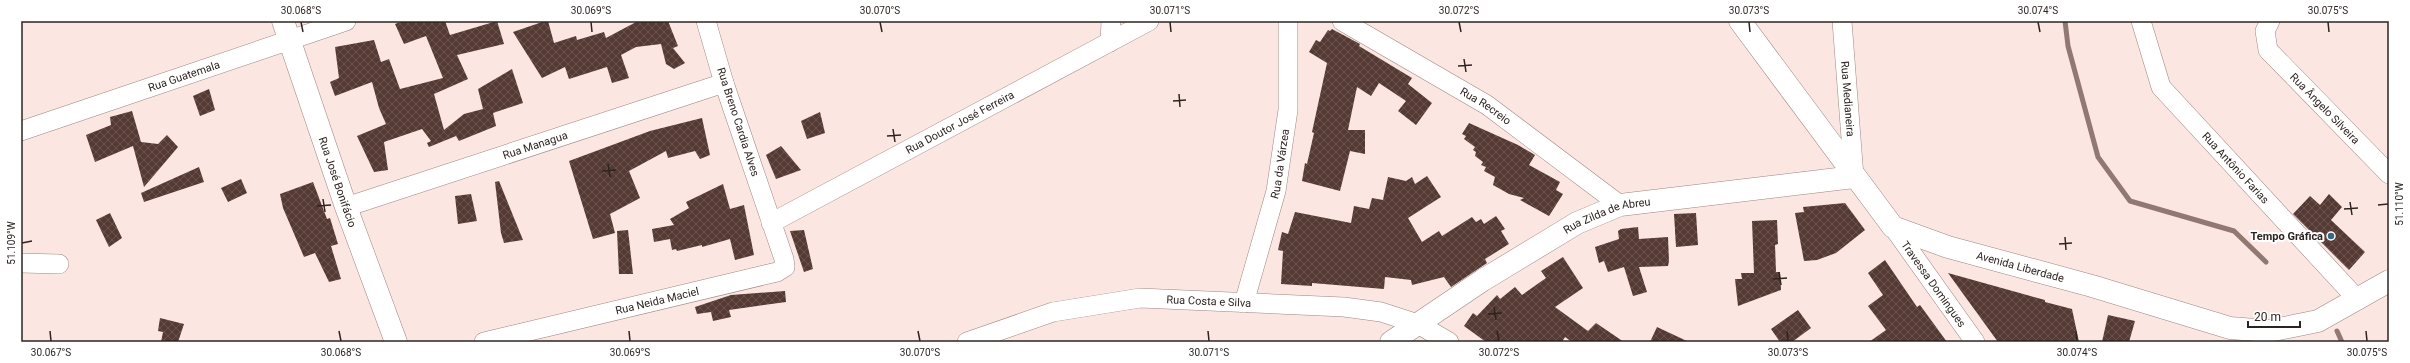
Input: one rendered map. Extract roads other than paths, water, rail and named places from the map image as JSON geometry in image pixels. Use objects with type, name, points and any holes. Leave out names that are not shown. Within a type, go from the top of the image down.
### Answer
[{"type":"street","name":"Rua Guatemala","points":[[21,131],[286,31],[346,21]]},
{"type":"street","name":"Rua Breno Cardia Alves","points":[[706,21],[724,83],[771,223]]},
{"type":"street","points":[[1110,42],[1111,21]]},
{"type":"street","name":"Rua Doutor José Ferreira","points":[[771,223],[1149,21]]},
{"type":"street","name":"Rua da Várzea","points":[[1244,303],[1276,191],[1288,110],[1288,21]]},
{"type":"street","name":"Rua Recreio","points":[[1342,21],[1487,105],[1620,205]]},
{"type":"street","points":[[1740,21],[1854,177],[1893,227]]},
{"type":"street","name":"Rua Medianeira","points":[[1842,21],[1854,177]]},
{"type":"street","name":"Rua Antônio Farias","points":[[2141,21],[2161,88],[2358,300]]},
{"type":"street","name":"Rua Ângelo Silveira","points":[[2270,21],[2265,31],[2264,40],[2268,50],[2389,174]]},
{"type":"street","name":"Rua José Bonifácio","points":[[286,31],[346,207],[396,342]]},
{"type":"street","name":"Rua Managua","points":[[346,207],[724,83]]},
{"type":"street","name":"Rua Zilda de Abreu","points":[[1391,342],[1577,223],[1620,205],[1854,177]]},
{"type":"street","name":"Rua Neida Maciel","points":[[484,342],[777,272],[785,267],[784,259],[771,223]]},
{"type":"street","name":"Avenida Liberdade","points":[[1893,227],[1948,247],[2092,286],[2230,328],[2268,336],[2318,321],[2358,300],[2389,281]]},
{"type":"street","name":"Travessa Domingues","points":[[1893,227],[1975,342]]},
{"type":"street","points":[[21,263],[59,264]]},
{"type":"street","name":"Rua Costa e Silva","points":[[967,342],[1054,312],[1140,298],[1344,307],[1381,312],[1418,324],[1449,342]]},
{"type":"waterway","points":[[2065,21],[2068,46],[2098,157],[2130,201],[2234,231],[2266,262]]},
{"type":"waterway","points":[[2337,331],[2342,342]]},
{"type":"place","name":"Tempo Gráfica","points":[[2331,236]]}]
